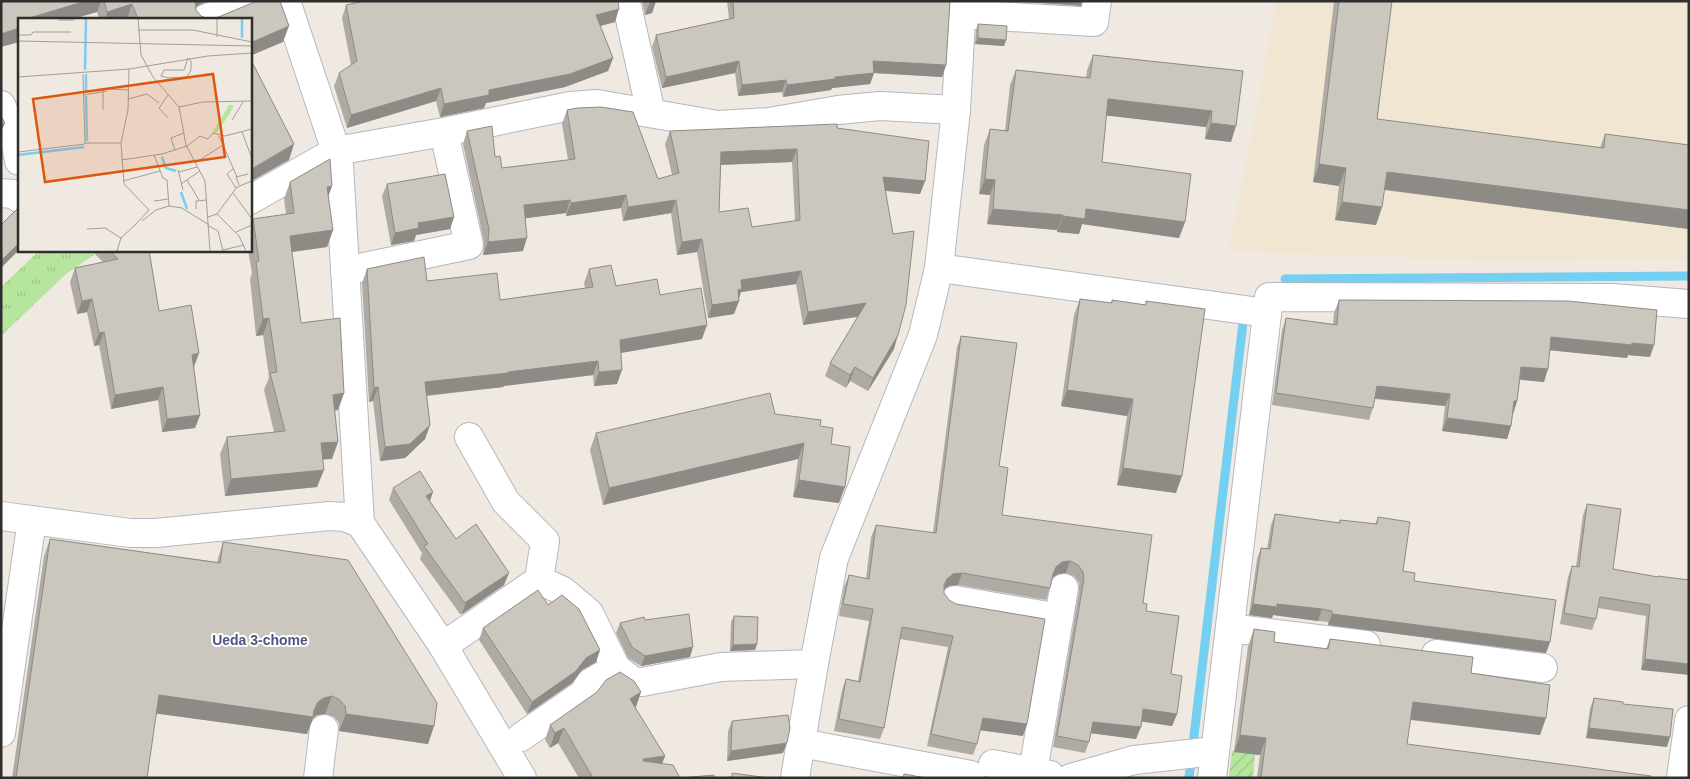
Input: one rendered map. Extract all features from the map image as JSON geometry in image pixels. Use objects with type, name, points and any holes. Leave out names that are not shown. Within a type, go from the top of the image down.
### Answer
[{"type":"street","points":[[207,18],[249,1]]},
{"type":"street","points":[[286,1],[339,165],[360,523],[443,646],[522,778]]},
{"type":"street","points":[[626,1],[651,113]]},
{"type":"street","points":[[795,778],[834,558],[923,336],[938,268],[956,110],[962,8],[1094,22],[1097,1]]},
{"type":"street","points":[[251,199],[336,151],[444,132],[570,106],[597,104],[718,125],[769,122],[838,110],[880,106],[956,110]]},
{"type":"street","points":[[8,108],[18,156]]},
{"type":"street","points":[[345,271],[469,245],[444,132]]},
{"type":"street","points":[[1,193],[13,194],[18,197]]},
{"type":"street","points":[[938,268],[1268,313]]},
{"type":"street","points":[[1071,778],[1134,760],[1177,755],[1210,761],[1230,628],[1269,297],[1612,298],[1689,304]]},
{"type":"street","points":[[443,646],[539,580],[545,541],[506,502],[469,437]]},
{"type":"street","points":[[1,516],[130,534],[329,516],[344,517],[360,523]]},
{"type":"street","points":[[1,732],[32,520]]},
{"type":"street","points":[[539,580],[563,591],[588,613],[616,668],[633,680],[642,682],[721,667],[814,664]]},
{"type":"street","points":[[1033,772],[1064,588]]},
{"type":"street","points":[[955,600],[1059,618]]},
{"type":"street","points":[[1230,628],[1386,648]]},
{"type":"street","points":[[1416,652],[1543,668]]},
{"type":"street","points":[[521,737],[583,694],[590,683],[616,668]]},
{"type":"street","points":[[1681,778],[1688,724]]},
{"type":"street","points":[[318,778],[324,729]]},
{"type":"street","points":[[801,743],[982,770],[1033,772],[1064,778]]},
{"type":"shaded area","points":[[1276,1],[1689,1],[1689,259],[1495,261],[1229,251]]},
{"type":"green space","points":[[39,251],[71,251],[74,253],[77,251],[93,251],[94,255],[66,274],[1,336],[1,287]]},
{"type":"green space","points":[[1232,751],[1255,754],[1253,778],[1229,778]]},
{"type":"building","points":[[1,1],[86,1],[29,18],[18,18],[18,28],[1,34]]},
{"type":"building","points":[[104,1],[195,1],[196,10],[206,18],[138,18],[132,4],[107,12]]},
{"type":"building","points":[[257,1],[280,1],[289,26],[251,43],[251,18],[216,18]]},
{"type":"building","points":[[365,1],[618,1],[619,9],[596,15],[613,58],[570,74],[489,90],[489,95],[444,104],[441,88],[351,115],[339,73],[357,61],[346,5]]},
{"type":"building","points":[[733,1],[950,1],[946,65],[873,61],[874,73],[787,85],[786,80],[742,85],[739,61],[666,77],[656,35],[734,18]]},
{"type":"building","points":[[1339,1],[1392,1],[1377,119],[1604,148],[1605,134],[1689,145],[1689,210],[1387,172],[1382,207],[1342,202],[1346,168],[1319,164]]},
{"type":"building","points":[[978,24],[1007,26],[1006,40],[978,38]]},
{"type":"building","points":[[1093,55],[1243,71],[1236,126],[1211,123],[1212,111],[1108,99],[1102,162],[1191,174],[1185,222],[1086,209],[1085,219],[1063,215],[993,209],[995,180],[985,179],[990,129],[1008,131],[1016,70],[1090,78]]},
{"type":"building","points":[[251,60],[294,144],[251,169]]},
{"type":"building","points":[[601,107],[633,112],[658,179],[679,173],[670,131],[837,124],[837,128],[929,141],[925,181],[883,177],[893,234],[914,231],[906,305],[898,335],[873,378],[855,367],[850,375],[830,363],[866,303],[808,312],[801,271],[741,280],[742,289],[738,290],[739,301],[712,305],[702,239],[682,242],[676,200],[628,207],[626,195],[571,203],[570,200],[524,205],[527,238],[488,242],[489,229],[467,131],[492,126],[495,157],[500,156],[502,168],[575,159],[567,110]],"holes":[[[797,149],[800,220],[752,227],[748,208],[719,212],[721,152]]]},
{"type":"building","points":[[1,116],[5,123],[1,124]]},
{"type":"building","points":[[330,159],[332,186],[327,187],[333,230],[290,236],[301,323],[340,318],[344,393],[333,395],[338,442],[321,443],[324,470],[231,479],[227,437],[285,431],[270,373],[277,372],[269,318],[263,319],[256,262],[259,261],[253,219],[294,213],[290,182]]},
{"type":"building","points":[[445,174],[454,217],[418,223],[419,228],[395,233],[387,184]]},
{"type":"building","points":[[18,208],[18,244],[2,260],[1,225]]},
{"type":"building","points":[[110,251],[149,251],[159,311],[191,305],[199,353],[192,355],[200,415],[167,419],[163,387],[115,395],[104,332],[99,333],[92,299],[82,301],[75,268],[118,259]]},
{"type":"building","points":[[424,257],[427,281],[497,273],[500,300],[593,287],[589,269],[611,265],[616,286],[657,279],[660,295],[701,288],[707,325],[620,340],[622,370],[599,372],[598,361],[425,382],[430,425],[410,444],[385,447],[378,387],[374,388],[367,269]]},
{"type":"building","points":[[1080,299],[1112,303],[1112,300],[1146,305],[1146,301],[1205,309],[1182,476],[1123,468],[1133,399],[1067,390]]},
{"type":"building","points":[[1339,300],[1568,301],[1657,310],[1654,345],[1632,343],[1632,345],[1551,337],[1548,369],[1521,367],[1517,401],[1514,401],[1511,426],[1447,418],[1450,394],[1377,386],[1373,408],[1276,393],[1286,318],[1337,325]]},
{"type":"building","points":[[961,336],[1017,343],[999,466],[1008,468],[1002,515],[1152,535],[1143,603],[1147,604],[1146,611],[1179,616],[1171,674],[1182,676],[1177,714],[1143,709],[1141,727],[1093,722],[1089,742],[1057,736],[1084,579],[1083,572],[1078,565],[1070,561],[1062,562],[1056,567],[1050,588],[962,573],[953,574],[944,585],[944,593],[949,600],[956,604],[1045,619],[1027,724],[983,718],[977,744],[931,734],[953,636],[902,627],[884,728],[839,719],[846,679],[860,682],[873,609],[843,604],[849,575],[869,579],[876,525],[936,533]]},
{"type":"building","points":[[770,393],[775,414],[821,420],[820,426],[833,428],[831,444],[850,447],[845,487],[799,480],[804,443],[609,488],[596,433]]},
{"type":"building","points":[[420,471],[433,492],[426,496],[456,539],[476,524],[509,573],[466,602],[464,602],[424,546],[428,544],[393,488]]},
{"type":"building","points":[[1587,504],[1621,509],[1613,569],[1689,580],[1689,664],[1645,659],[1650,605],[1600,597],[1596,619],[1564,613],[1572,566],[1579,567]]},
{"type":"building","points":[[1275,514],[1340,523],[1340,520],[1377,524],[1378,517],[1410,522],[1403,571],[1415,573],[1414,581],[1556,600],[1550,642],[1332,614],[1332,611],[1322,609],[1277,604],[1277,607],[1253,604],[1261,548],[1270,549]]},
{"type":"building","points":[[50,539],[220,563],[223,542],[348,560],[437,703],[434,726],[346,714],[345,706],[340,700],[332,696],[318,702],[313,717],[159,695],[147,778],[16,778]]},
{"type":"building","points":[[538,590],[548,605],[562,595],[579,609],[600,650],[586,658],[576,671],[532,702],[483,628]]},
{"type":"building","points":[[689,614],[693,647],[645,656],[632,647],[620,623],[644,617],[645,620]]},
{"type":"building","points":[[734,616],[758,617],[757,644],[733,645]]},
{"type":"building","points":[[1254,629],[1275,632],[1274,642],[1328,649],[1330,639],[1473,657],[1471,673],[1550,685],[1546,718],[1413,702],[1407,744],[1651,776],[1650,778],[1261,778],[1266,738],[1240,735]]},
{"type":"building","points":[[620,672],[634,681],[641,692],[630,699],[665,756],[643,759],[643,761],[673,765],[680,778],[593,778],[564,728],[555,733],[550,725],[597,692],[606,680]]},
{"type":"building","points":[[1594,698],[1623,702],[1623,704],[1673,709],[1670,737],[1589,728]]},
{"type":"building","points":[[788,715],[790,728],[787,743],[731,751],[732,721]]},
{"type":"building","points":[[732,773],[769,778],[714,778],[732,777]]},
{"type":"building","points":[[904,774],[926,778],[903,778]]},
{"type":"building","points":[[714,775],[714,778],[680,778]]},
{"type":"waterway","points":[[1285,279],[1689,276]]},
{"type":"waterway","points":[[1189,778],[1243,323]]},
{"type":"district","name":"Ueda 3-chome","points":[[260,640]]}]
